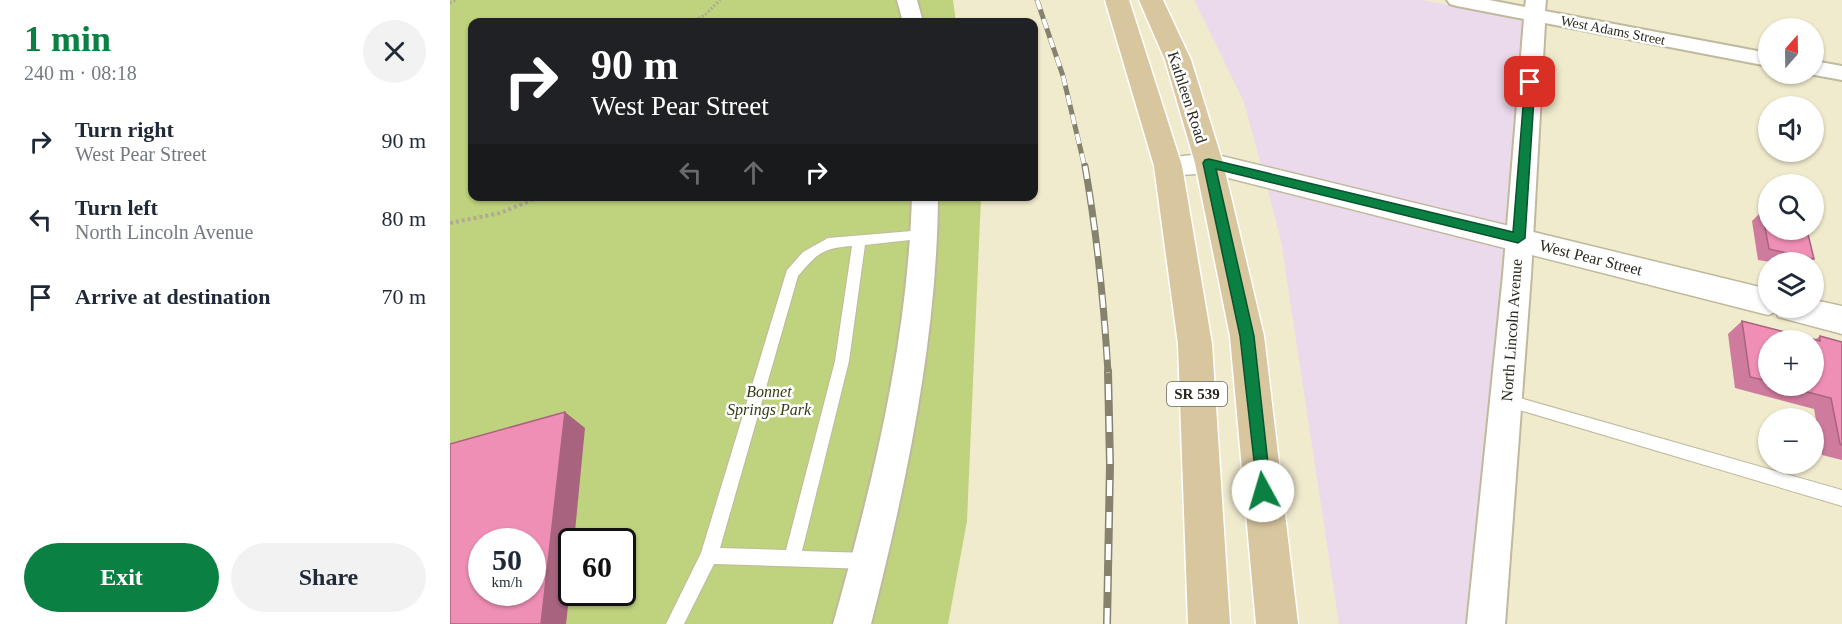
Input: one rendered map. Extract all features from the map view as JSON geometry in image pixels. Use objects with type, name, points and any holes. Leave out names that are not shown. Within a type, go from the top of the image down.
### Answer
[{"type":"main road","name":"SR 539","points":[[1117,0],[1168,166],[1195,344],[1209,624]]},
{"type":"main road","name":"Kathleen Road","points":[[1151,0],[1178,60],[1209,163],[1247,336],[1277,624]]},
{"type":"street","points":[[907,0],[912,18]]},
{"type":"street","name":"West Adams Street","points":[[1457,0],[1535,7],[1758,57]]},
{"type":"street","name":"North Lincoln Avenue","points":[[1486,624],[1517,275],[1535,7]]},
{"type":"street","points":[[1824,70],[1842,73]]},
{"type":"street","name":"West Pear Street","points":[[1168,166],[1209,163],[1758,299]]},
{"type":"street","points":[[852,624],[888,484],[920,291],[925,201]]},
{"type":"street","points":[[1824,316],[1842,321]]},
{"type":"lane","points":[[675,624],[709,556],[792,274],[808,255],[828,243],[924,235]]},
{"type":"lane","points":[[792,559],[842,361],[859,240]]},
{"type":"lane","points":[[1506,400],[1842,498]]},
{"type":"lane","points":[[709,556],[869,561]]},
{"type":"path","points":[[450,3],[456,0]]},
{"type":"path","points":[[699,18],[720,0]]},
{"type":"path","points":[[450,223],[500,213],[530,201]]},
{"type":"shaded area","points":[[1194,0],[1422,0],[1523,19],[1505,224],[1261,165],[1244,102]]},
{"type":"shaded area","points":[[1267,187],[1503,246],[1465,624],[1339,624],[1281,241]]},
{"type":"green space","name":"Bonnet Springs Park","points":[[450,0],[953,0],[955,18],[468,18],[468,201],[981,201],[967,521],[948,624],[450,624]]},
{"type":"building","points":[[1767,240],[1809,240],[1812,252],[1782,252],[1769,249]]},
{"type":"building","points":[[1742,321],[1777,330],[1758,330],[1758,379],[1750,377]]},
{"type":"building","points":[[1824,337],[1842,342],[1842,445],[1831,398],[1823,396]]},
{"type":"building","points":[[565,412],[546,580],[546,528],[468,528],[468,606],[543,606],[541,624],[450,624],[450,444]]},
{"type":"railway","points":[[1037,0],[1063,76],[1085,168]]},
{"type":"railway","points":[[1085,166],[1099,269],[1108,373]]},
{"type":"railway","points":[[1107,624],[1110,465],[1108,371]]},
{"type":"route","points":[[1263,491],[1247,336],[1209,163],[1518,238],[1530,82]]}]
